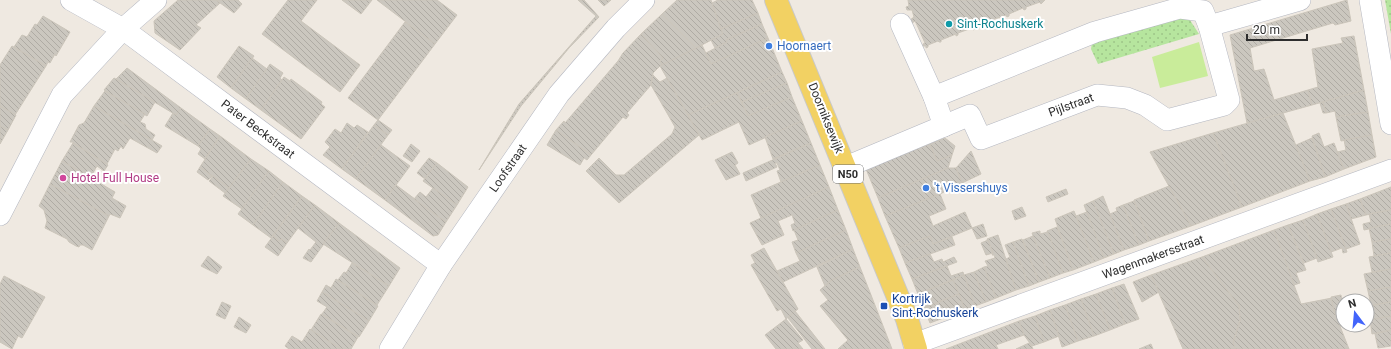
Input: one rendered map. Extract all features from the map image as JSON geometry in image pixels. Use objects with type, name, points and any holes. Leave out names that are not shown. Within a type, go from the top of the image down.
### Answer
[{"type":"main road","name":"Doorniksewijk","points":[[776,0],[846,167],[907,319],[915,347]]},
{"type":"street","name":"Pater Beckstraat","points":[[71,0],[123,29],[441,265]]},
{"type":"street","points":[[0,215],[62,95],[123,29],[156,0]]},
{"type":"street","name":"Loofstraat","points":[[390,349],[441,265],[559,94],[616,28],[644,0]]},
{"type":"street","points":[[1209,26],[1300,0]]},
{"type":"street","points":[[1370,0],[1391,124]]},
{"type":"street","name":"Pijlstraat","points":[[846,167],[970,115],[981,139],[1097,95],[1127,98],[1145,106],[1167,120],[1224,105],[1229,100],[1209,26],[1202,11],[1180,8],[1095,32],[934,97]]},
{"type":"street","points":[[901,24],[934,97],[944,126]]},
{"type":"street","name":"Wagenmakersstraat","points":[[915,347],[1391,170]]},
{"type":"green space","points":[[1385,0],[1391,0],[1391,34]]},
{"type":"green space","points":[[1177,15],[1188,17],[1199,34],[1098,64],[1091,49],[1092,43]]},
{"type":"green space","points":[[1199,42],[1208,76],[1160,88],[1152,57]]},
{"type":"building","points":[[178,0],[216,0],[220,3],[196,25],[201,28],[180,50],[155,33],[154,21]]},
{"type":"building","points":[[216,0],[238,0],[242,4],[234,13]]},
{"type":"building","points":[[288,0],[317,0],[301,21],[360,65],[340,92],[262,34]]},
{"type":"building","points":[[342,0],[372,0],[361,14]]},
{"type":"building","points":[[377,0],[437,0],[457,15],[435,44]]},
{"type":"building","points":[[578,0],[584,0],[599,17],[569,48],[521,106],[479,170],[519,104],[596,16]]},
{"type":"building","points":[[598,0],[611,0],[604,6]]},
{"type":"building","points":[[677,0],[711,0],[723,34],[696,48],[662,14]]},
{"type":"building","points":[[718,0],[752,0],[758,13],[721,29],[712,3]]},
{"type":"building","name":"Sint-Rochuskerk","points":[[908,0],[1045,0],[1041,4],[1040,2],[1026,7],[1024,10],[1023,8],[1009,14],[1007,17],[1006,15],[992,20],[990,23],[989,21],[975,27],[973,30],[972,28],[958,33],[956,36],[956,34],[941,40],[941,42],[938,41],[928,45],[926,48],[926,46],[923,46],[925,43],[915,21],[912,23],[910,20],[914,17],[912,10],[907,10],[906,7],[909,6]]},
{"type":"building","points":[[1347,0],[1351,21],[1335,25],[1333,23],[1250,48],[1254,71],[1264,69],[1274,100],[1308,90],[1312,105],[1247,123],[1230,35]]},
{"type":"building","points":[[758,13],[762,24],[726,40],[727,42],[715,48],[711,40],[723,34],[721,29]]},
{"type":"building","points":[[662,14],[696,48],[660,66],[662,64],[660,61],[663,58],[641,34]]},
{"type":"building","points":[[43,16],[70,32],[56,56],[55,54],[50,63],[48,62],[46,66],[14,47],[22,35],[27,37],[35,24],[37,25]]},
{"type":"building","points":[[405,22],[435,44],[378,120],[348,98]]},
{"type":"building","points":[[762,24],[768,38],[711,64],[706,53],[727,42],[726,40]]},
{"type":"building","points":[[641,34],[663,58],[660,61],[662,64],[653,73],[651,85],[627,113],[629,115],[626,119],[623,117],[591,155],[556,130],[564,121],[565,123],[618,61],[623,53]]},
{"type":"building","points":[[1354,36],[1364,90],[1312,105],[1308,90],[1318,87],[1312,49],[1343,43],[1341,38]]},
{"type":"building","points":[[768,38],[782,72],[688,115],[660,66],[702,45],[711,64]]},
{"type":"building","points":[[12,46],[46,66],[15,115],[0,106],[0,65]]},
{"type":"building","points":[[239,46],[254,56],[231,88],[217,77]]},
{"type":"building","points":[[252,58],[267,69],[246,99],[231,88]]},
{"type":"building","points":[[270,64],[283,73],[280,78],[282,80],[261,110],[246,99]]},
{"type":"building","points":[[127,68],[181,108],[176,115],[116,79]]},
{"type":"building","points":[[782,72],[787,83],[742,102],[737,93]]},
{"type":"building","points":[[653,75],[660,82],[667,78],[699,135],[619,203],[586,171],[599,158],[616,175],[624,175],[672,134],[675,127],[651,85]]},
{"type":"building","points":[[284,77],[290,81],[291,79],[322,102],[321,104],[325,107],[301,139],[261,110]]},
{"type":"building","points":[[114,78],[155,102],[147,116],[104,90]]},
{"type":"building","points":[[787,83],[792,97],[748,116],[742,102]]},
{"type":"building","points":[[1364,90],[1368,112],[1336,117],[1335,111],[1326,113],[1323,102]]},
{"type":"building","points":[[105,91],[145,114],[140,122],[145,124],[146,129],[155,135],[152,140],[94,106]]},
{"type":"building","points":[[737,93],[748,116],[792,97],[802,121],[749,145],[739,122],[702,140],[688,115]]},
{"type":"building","points":[[1323,102],[1326,113],[1323,113],[1320,103]]},
{"type":"building","points":[[0,106],[16,115],[8,130],[0,126]]},
{"type":"building","points":[[94,106],[162,146],[157,153],[130,138],[123,149],[121,146],[118,151],[115,149],[107,164],[73,142],[70,142],[79,125],[84,123]]},
{"type":"building","points":[[181,108],[210,129],[198,146],[165,126],[173,113],[176,115]]},
{"type":"building","points":[[1368,112],[1372,135],[1341,141],[1336,117]]},
{"type":"building","points":[[1283,113],[1310,181],[1242,207],[1213,133]]},
{"type":"building","points":[[378,120],[392,130],[388,135],[374,125]]},
{"type":"building","points":[[802,121],[811,143],[773,159],[765,137]]},
{"type":"building","points":[[347,123],[354,128],[357,125],[368,132],[342,169],[323,155],[330,147],[325,142],[335,129],[341,133]]},
{"type":"building","points":[[374,125],[388,135],[356,179],[342,169]]},
{"type":"building","points":[[0,126],[8,130],[0,144]]},
{"type":"building","points":[[210,129],[220,136],[205,159],[198,154],[201,149],[198,146]]},
{"type":"building","points":[[556,130],[591,155],[587,160],[584,158],[580,165],[547,145]]},
{"type":"building","points":[[1213,133],[1242,207],[1191,226],[1150,152]]},
{"type":"building","points":[[1319,133],[1324,147],[1334,143],[1344,169],[1325,177],[1312,136]]},
{"type":"building","points":[[1372,135],[1376,157],[1344,169],[1337,152],[1346,150],[1344,140]]},
{"type":"building","points":[[220,136],[251,159],[229,188],[200,167]]},
{"type":"building","points":[[945,138],[955,146],[952,155],[937,161],[930,144]]},
{"type":"building","points":[[1312,138],[1325,177],[1310,181],[1296,145]]},
{"type":"building","points":[[73,143],[108,165],[104,171],[97,166],[90,178],[62,161]]},
{"type":"building","points":[[811,143],[820,165],[781,182],[777,171],[780,170],[777,163],[775,163],[777,167],[746,181],[743,173]]},
{"type":"building","points":[[411,144],[420,151],[412,162],[403,156]]},
{"type":"building","points":[[930,144],[937,161],[952,155],[948,168],[878,198],[866,169]]},
{"type":"building","points":[[381,145],[410,166],[385,200],[356,179]]},
{"type":"building","points":[[971,151],[981,174],[962,183],[956,168]]},
{"type":"building","points":[[732,152],[738,163],[735,165],[740,174],[726,180],[715,160]]},
{"type":"building","points":[[429,158],[437,163],[425,179],[417,173]]},
{"type":"building","points":[[251,159],[269,171],[242,209],[223,196]]},
{"type":"building","points":[[62,161],[115,192],[112,198],[126,206],[120,218],[110,214],[109,216],[50,184]]},
{"type":"building","points":[[437,163],[468,187],[457,205],[423,181]]},
{"type":"building","points":[[820,165],[829,187],[761,218],[751,195]]},
{"type":"building","points":[[200,167],[212,176],[208,180],[197,172]]},
{"type":"building","name":"'t Vissershuys","points":[[948,168],[956,168],[962,183],[940,194],[885,216],[878,198]]},
{"type":"building","points":[[269,171],[283,182],[253,225],[238,214]]},
{"type":"building","points":[[213,176],[229,188],[225,193],[209,181]]},
{"type":"building","points":[[283,182],[302,196],[271,238],[253,225]]},
{"type":"building","points":[[50,184],[109,216],[92,250],[83,245],[80,245],[79,247],[76,246],[67,239],[45,228],[47,221],[44,210],[39,206]]},
{"type":"building","points":[[396,185],[446,222],[438,235],[433,236],[385,200]]},
{"type":"building","points":[[1169,186],[1191,226],[1149,241],[1134,200]]},
{"type":"building","points":[[829,187],[838,210],[793,231],[791,225],[795,223],[792,215],[778,221],[784,235],[762,245],[750,223]]},
{"type":"building","points":[[1391,187],[1391,210],[1366,215],[1360,199]]},
{"type":"building","points":[[433,188],[457,205],[446,222],[414,199],[420,192],[426,197]]},
{"type":"building","points":[[1066,189],[1068,194],[1048,202],[1046,197]]},
{"type":"building","points":[[940,194],[946,209],[929,216],[933,226],[965,212],[972,228],[933,244],[930,236],[899,248],[885,216]]},
{"type":"building","points":[[302,196],[315,205],[287,243],[281,239],[279,241],[273,236]]},
{"type":"building","points":[[1103,196],[1124,250],[1114,254],[1093,201]]},
{"type":"building","points":[[1360,199],[1366,215],[1351,219],[1346,204]]},
{"type":"building","points":[[1093,201],[1114,254],[1104,258],[1084,205]]},
{"type":"building","points":[[1134,201],[1149,241],[1139,245],[1123,205]]},
{"type":"building","points":[[1346,204],[1360,244],[1346,249],[1331,209]]},
{"type":"building","points":[[315,205],[339,223],[311,262],[303,258],[316,242],[298,228]]},
{"type":"building","points":[[1123,205],[1139,245],[1124,250],[1110,214],[1117,211],[1116,208]]},
{"type":"building","points":[[1022,207],[1026,216],[1015,220],[1012,211]]},
{"type":"building","points":[[1331,209],[1347,252],[1343,253],[1342,248],[1331,252],[1317,214]]},
{"type":"building","points":[[838,210],[846,230],[796,253],[792,242],[798,240],[794,230]]},
{"type":"building","points":[[1391,210],[1391,224],[1364,230],[1363,224],[1371,222],[1369,214]]},
{"type":"building","points":[[1074,211],[1094,262],[1073,270],[1055,219]]},
{"type":"building","points":[[1087,212],[1104,258],[1094,262],[1076,216]]},
{"type":"building","points":[[1317,214],[1333,257],[1318,262],[1303,220]]},
{"type":"building","points":[[1303,220],[1317,258],[1304,263],[1288,225]]},
{"type":"building","points":[[339,223],[400,268],[389,286],[323,244]]},
{"type":"building","points":[[983,224],[987,236],[977,239],[972,228]]},
{"type":"building","points":[[1391,224],[1391,239],[1372,242],[1369,228]]},
{"type":"building","points":[[1288,225],[1306,270],[1296,273],[1300,283],[1294,285],[1274,230]]},
{"type":"building","points":[[1057,227],[1073,270],[1063,273],[1047,231]]},
{"type":"building","points":[[846,230],[853,249],[783,282],[777,271],[800,261],[796,253]]},
{"type":"building","points":[[1274,230],[1301,304],[1332,298],[1335,314],[1335,333],[1343,333],[1349,349],[1236,349],[1233,343],[1240,320],[1239,306],[1202,257]]},
{"type":"building","points":[[1040,231],[1040,234],[1048,232],[1063,273],[1050,278],[1032,233]]},
{"type":"building","points":[[998,235],[1016,290],[996,298],[984,267],[988,266],[985,261],[995,258],[994,255],[992,255],[993,253],[987,239]]},
{"type":"building","points":[[273,236],[279,241],[281,239],[287,243],[278,256],[265,247]]},
{"type":"building","points":[[930,236],[933,244],[952,237],[955,245],[905,263],[899,248]]},
{"type":"building","points":[[1033,236],[1050,278],[1039,282],[1023,240]]},
{"type":"building","points":[[1022,239],[1039,282],[1029,286],[1013,242]]},
{"type":"building","points":[[1391,239],[1391,253],[1374,256],[1372,242]]},
{"type":"building","points":[[988,240],[993,253],[986,255],[981,243]]},
{"type":"building","points":[[1013,242],[1029,286],[1016,290],[1006,259],[1010,257],[1005,245]]},
{"type":"building","points":[[764,248],[798,309],[786,319],[781,309],[777,311],[751,265],[755,263],[751,255]]},
{"type":"building","points":[[853,249],[860,267],[832,280],[825,286],[817,267]]},
{"type":"building","points":[[1391,253],[1391,269],[1372,272],[1369,257]]},
{"type":"building","points":[[930,254],[934,262],[942,259],[943,262],[954,257],[957,262],[912,279],[905,263]]},
{"type":"building","points":[[208,256],[222,267],[217,274],[201,266]]},
{"type":"building","points":[[1202,257],[1239,306],[1240,320],[1233,343],[1236,349],[1183,349],[1151,275]]},
{"type":"building","points":[[352,263],[389,286],[377,305],[338,280],[344,272],[346,273]]},
{"type":"building","points":[[947,266],[951,276],[963,272],[964,275],[918,294],[912,279]]},
{"type":"building","points":[[860,267],[892,349],[838,349],[848,340],[820,306],[828,300],[820,290],[832,280]]},
{"type":"building","points":[[984,267],[996,298],[986,302],[974,272]]},
{"type":"building","points":[[1391,269],[1391,287],[1368,291],[1364,274]]},
{"type":"building","points":[[974,272],[986,302],[975,306],[964,275]]},
{"type":"building","points":[[964,275],[975,306],[965,310],[953,280]]},
{"type":"building","points":[[1151,275],[1159,292],[1142,302],[1133,282]]},
{"type":"building","points":[[4,276],[45,297],[22,338],[18,336],[12,349],[0,342],[0,284]]},
{"type":"building","points":[[336,279],[378,306],[369,321],[322,292],[326,285],[331,288]]},
{"type":"building","points":[[953,280],[959,294],[924,308],[918,294]]},
{"type":"building","points":[[1124,284],[1139,319],[1125,324],[1112,288]]},
{"type":"building","points":[[1391,287],[1391,302],[1375,304],[1375,293],[1368,293],[1368,291]]},
{"type":"building","points":[[1112,288],[1125,324],[1110,330],[1096,294]]},
{"type":"building","points":[[322,292],[369,321],[359,337],[322,314],[327,307],[317,301]]},
{"type":"building","points":[[959,294],[965,310],[930,323],[924,308]]},
{"type":"building","points":[[1096,294],[1110,330],[1094,336],[1081,299]]},
{"type":"building","points":[[1335,296],[1335,311],[1334,311],[1331,297]]},
{"type":"building","points":[[1081,299],[1094,336],[1078,341],[1065,305]]},
{"type":"building","points":[[222,302],[231,306],[225,319],[216,315]]},
{"type":"building","points":[[1391,302],[1391,316],[1375,319],[1375,305]]},
{"type":"building","points":[[1065,305],[1078,341],[1062,347],[1050,310]]},
{"type":"building","points":[[1050,310],[1059,336],[1044,342],[1035,316]]},
{"type":"building","points":[[795,311],[825,349],[812,349],[788,318]]},
{"type":"building","points":[[321,314],[358,337],[351,349],[341,349],[311,330]]},
{"type":"building","points":[[1035,316],[1044,342],[1032,346],[1024,335],[1019,321]]},
{"type":"building","points":[[1391,316],[1391,330],[1372,334],[1375,333],[1375,319]]},
{"type":"building","points":[[239,317],[251,325],[246,333],[234,327]]},
{"type":"building","points":[[786,319],[803,340],[798,343],[803,349],[776,349],[765,335]]},
{"type":"building","points":[[1019,321],[1024,335],[996,345],[998,349],[946,349]]},
{"type":"building","points":[[310,329],[341,349],[289,349],[285,346],[292,336],[302,342]]},
{"type":"building","points":[[1391,330],[1391,346],[1378,348],[1375,334]]},
{"type":"building","points":[[1029,343],[1033,349],[1016,349]]},
{"type":"building","points":[[1151,344],[1153,349],[1139,349]]},
{"type":"place","name":"Sint-Rochuskerk","points":[[949,24]]},
{"type":"place","name":"Hoornaert","points":[[769,46]]},
{"type":"place","name":"Hotel Full House","points":[[63,178]]},
{"type":"place","name":"'t Vissershuys","points":[[926,188]]},
{"type":"place","name":"Kortrijk Sint-Rochuskerk","points":[[884,306]]}]
